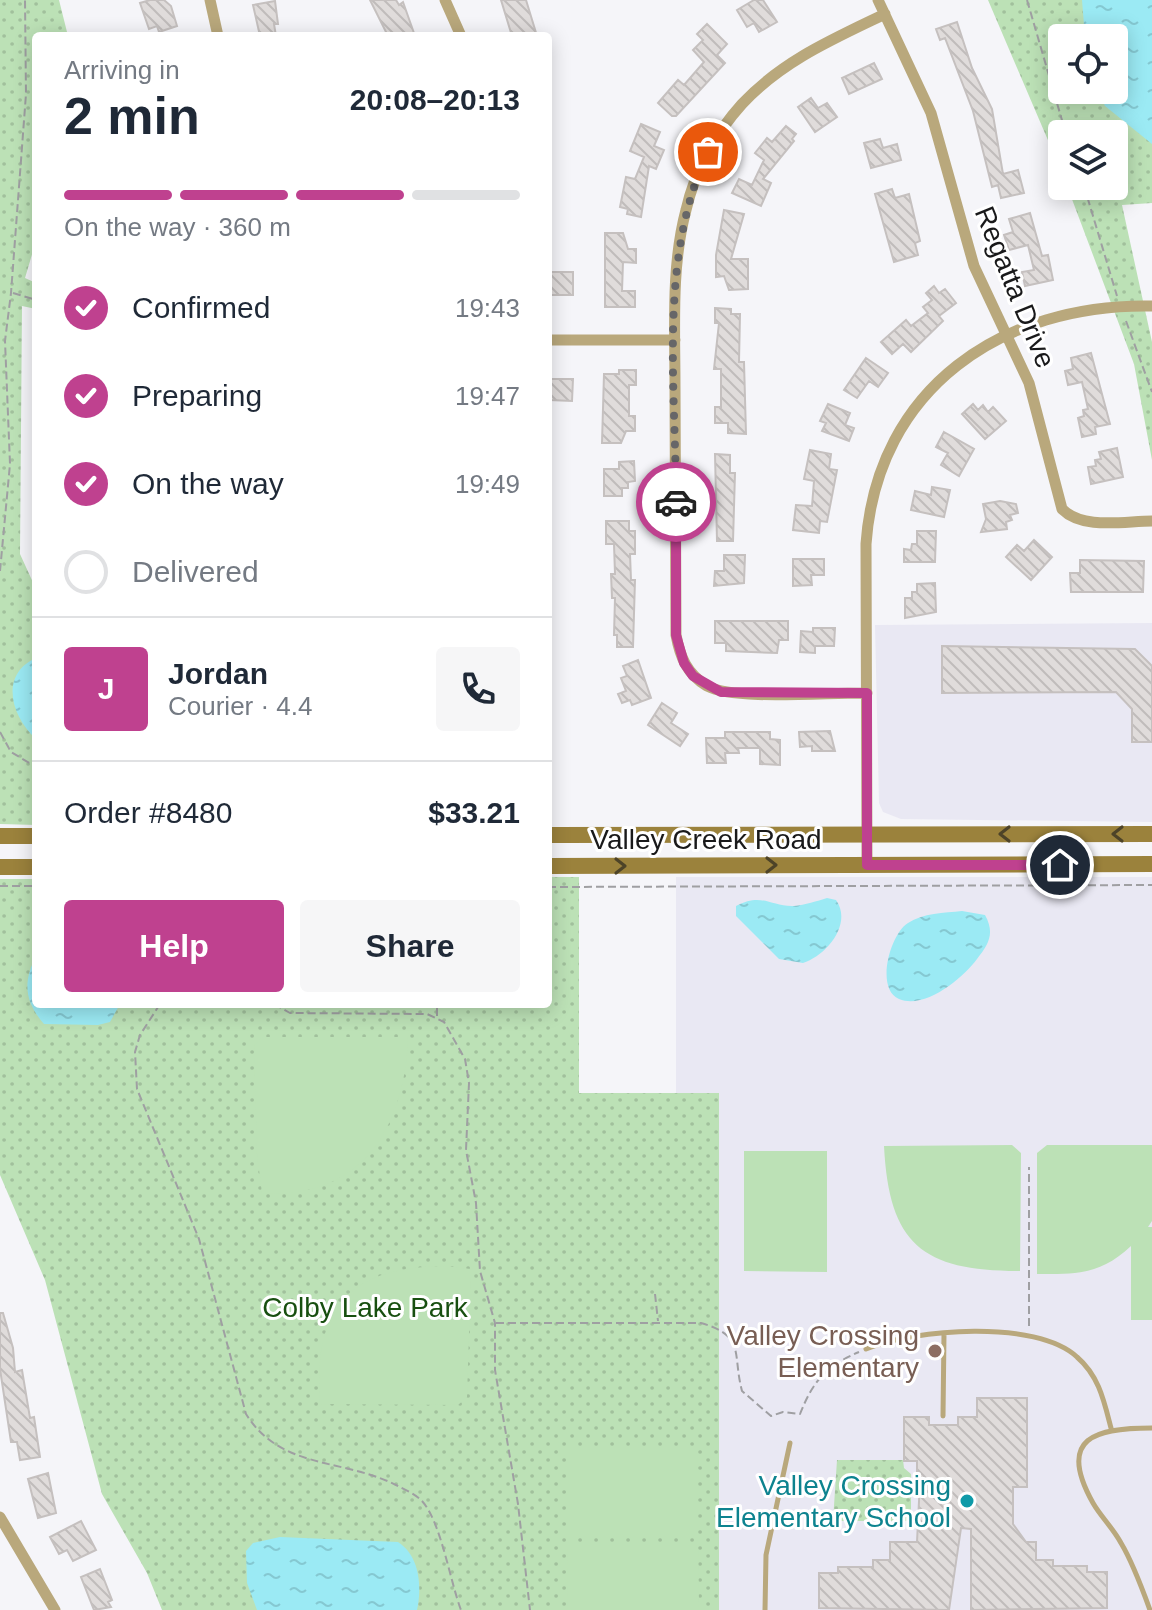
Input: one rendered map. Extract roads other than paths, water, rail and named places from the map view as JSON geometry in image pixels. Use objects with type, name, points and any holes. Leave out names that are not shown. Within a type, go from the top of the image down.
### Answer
[{"type":"main road","name":"Valley Creek Road","points":[[552,835],[1152,834]]},
{"type":"main road","points":[[0,836],[32,836]]},
{"type":"main road","name":"Valley Creek Road","points":[[552,866],[1152,864]]},
{"type":"main road","points":[[0,867],[32,867]]},
{"type":"street","points":[[210,0],[217,32]]},
{"type":"street","points":[[445,0],[459,32]]},
{"type":"street","name":"Regatta Drive","points":[[878,0],[931,113],[969,253],[1029,383],[1062,509],[1070,517],[1083,522],[1152,521]]},
{"type":"street","points":[[867,693],[721,692],[693,676],[684,663],[676,635],[675,340],[680,238],[686,209],[695,181],[724,126],[764,82],[790,63],[885,14]]},
{"type":"street","points":[[867,865],[868,519],[887,454],[901,427],[934,385],[976,351],[1007,334],[1058,316],[1121,306],[1152,306]]},
{"type":"street","points":[[552,340],[675,340]]},
{"type":"street","points":[[0,1517],[55,1610]]},
{"type":"lane","points":[[943,1416],[944,1334]]},
{"type":"lane","points":[[866,1349],[904,1336],[944,1334],[1028,1336],[1053,1341],[1075,1355],[1092,1373],[1111,1428]]},
{"type":"lane","points":[[1149,1607],[1128,1555],[1092,1501],[1080,1467],[1081,1448],[1090,1437],[1111,1428],[1152,1428]]},
{"type":"lane","points":[[765,1610],[766,1555],[790,1443]]},
{"type":"water","points":[[1082,0],[1152,0],[1152,144],[1128,125],[1128,120],[1122,120],[1104,104],[1128,104],[1128,24],[1084,24]]},
{"type":"water","points":[[32,661],[32,735],[20,718],[13,696],[13,684],[25,665]]},
{"type":"water","points":[[827,898],[836,900],[840,909],[839,929],[820,954],[803,963],[779,959],[736,916],[736,906],[753,900],[794,906]]},
{"type":"water","points":[[962,911],[985,915],[988,921],[989,938],[981,954],[963,975],[942,990],[920,1000],[899,999],[892,993],[887,973],[891,949],[901,929],[920,917]]},
{"type":"water","points":[[32,966],[32,1007],[28,991]]},
{"type":"water","points":[[33,1008],[118,1008],[110,1022],[98,1025],[44,1024]]},
{"type":"water","points":[[280,1537],[398,1542],[411,1555],[418,1573],[417,1610],[257,1610],[247,1583],[246,1551],[253,1543]]},
{"type":"place","name":"Valley Crossing Elementary","points":[[935,1351]]},
{"type":"place","name":"Valley Crossing Elementary School","points":[[967,1501]]},
{"type":"park label","name":"Colby Lake Park","points":[[365,1307]]}]
